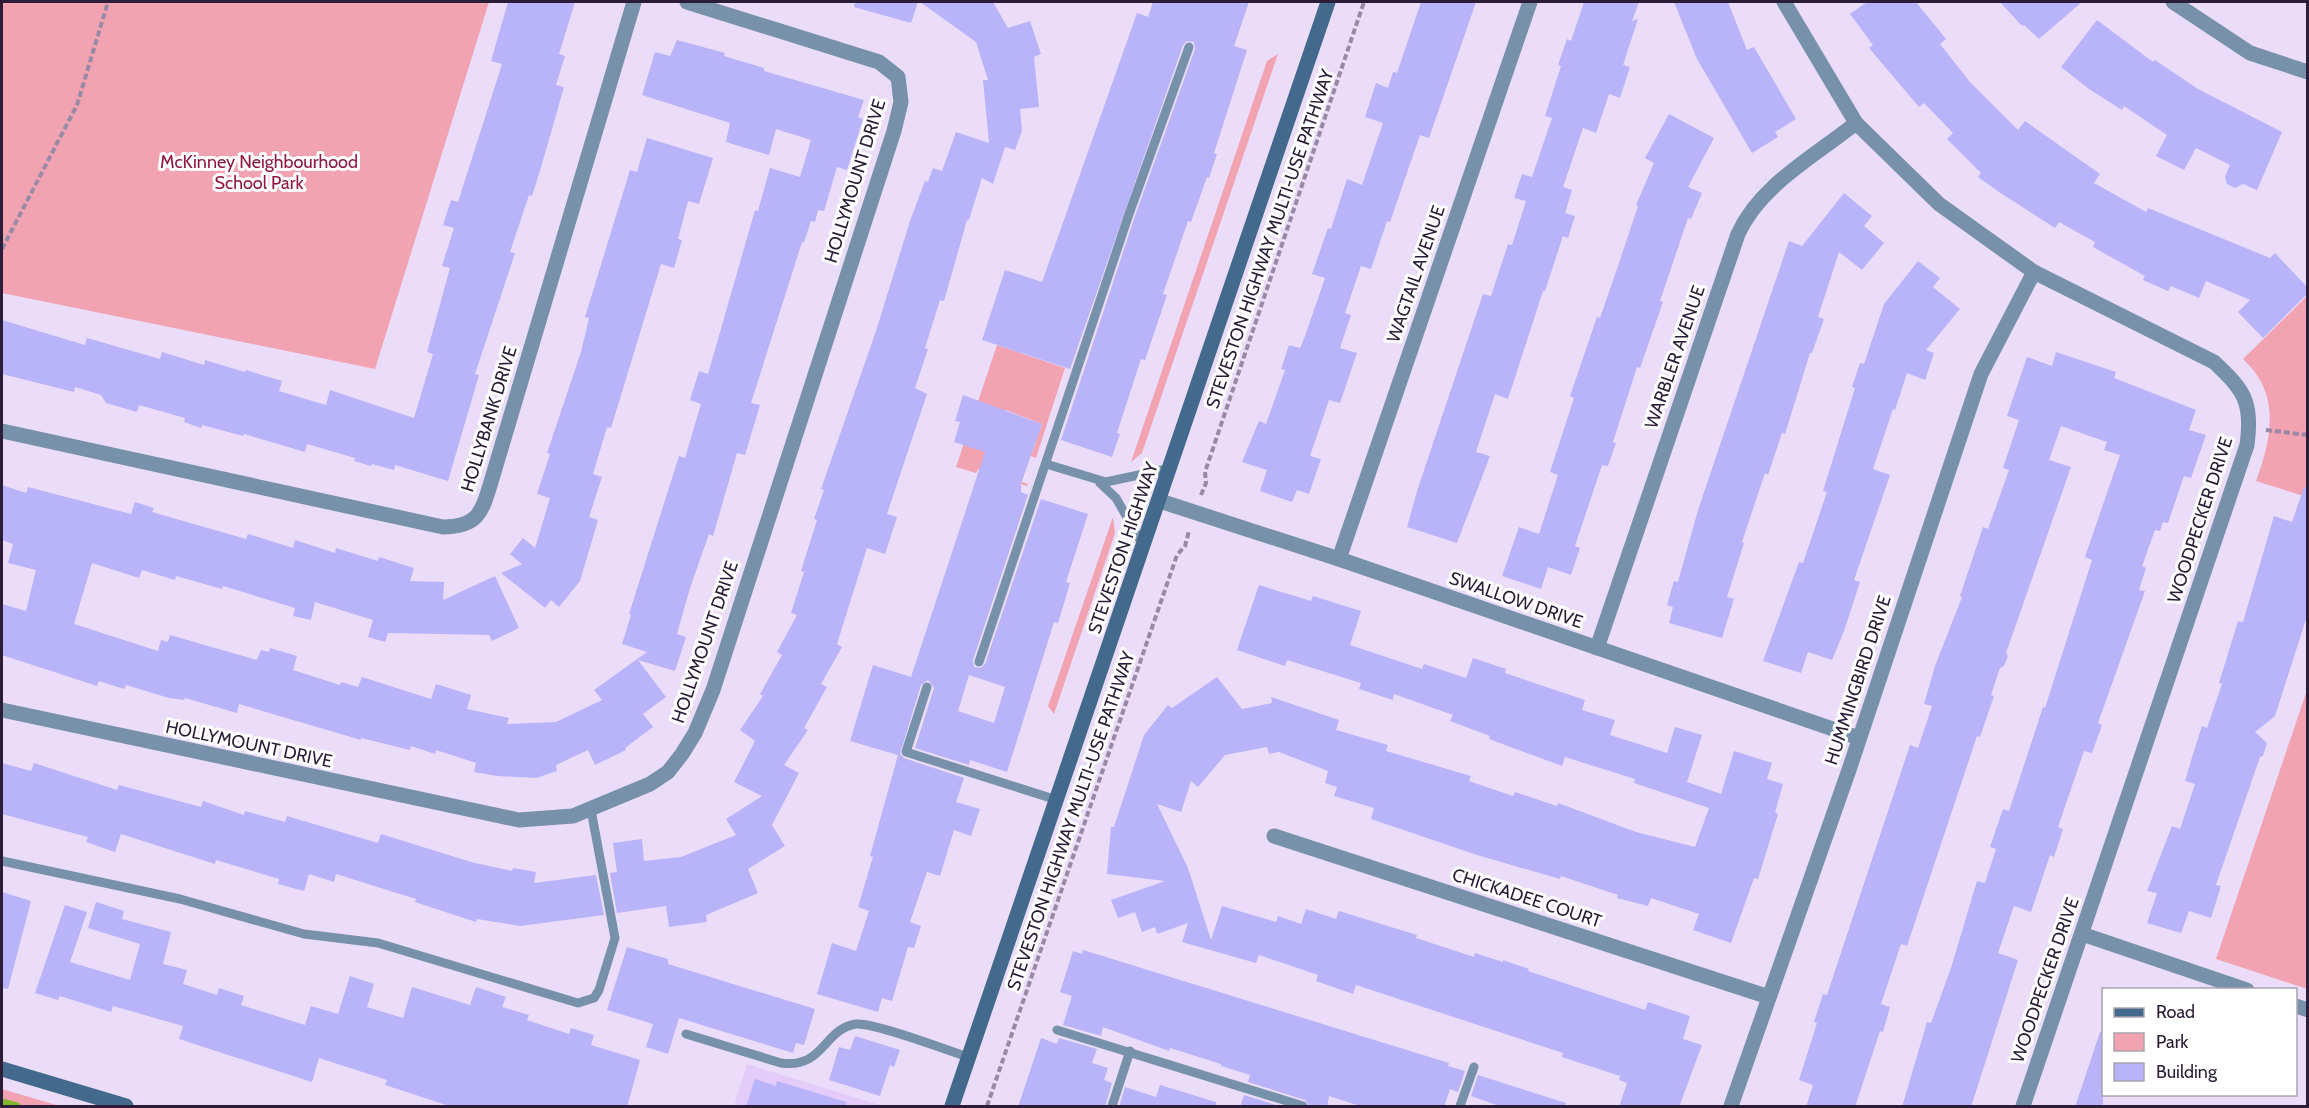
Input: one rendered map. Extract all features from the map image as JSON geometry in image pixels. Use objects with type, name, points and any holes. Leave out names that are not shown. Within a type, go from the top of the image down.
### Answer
[{"type":"main road","name":"STEVESTON HIGHWAY","points":[[952,1107],[1328,2]]},
{"type":"main road","points":[[2,1069],[126,1107]]},
{"type":"street","name":"HOLLYBANK DRIVE","points":[[2,431],[443,527],[459,527],[470,523],[479,514],[491,482],[634,2]]},
{"type":"street","name":"HOLLYMOUNT DRIVE","points":[[2,710],[519,820],[549,820],[591,810],[650,784],[668,772],[682,754],[703,715],[899,116],[902,75],[867,57],[687,2]]},
{"type":"street","name":"WAGTAIL AVENUE","points":[[1339,559],[1530,2]]},
{"type":"street","name":"WOODPECKER DRIVE","points":[[1784,2],[1857,123],[1939,204],[2034,272],[2214,362],[2238,384],[2248,404],[2250,427],[2247,445],[2023,1107]]},
{"type":"street","points":[[2172,2],[2250,53],[2307,72]]},
{"type":"street","name":"WARBLER AVENUE","points":[[1598,648],[1737,234],[1747,214],[1768,192],[1857,123]]},
{"type":"street","name":"HUMMINGBIRD DRIVE","points":[[1731,1107],[1859,738],[1981,374],[1995,342],[2034,272]]},
{"type":"street","name":"SWALLOW DRIVE","points":[[1160,501],[1339,559],[1859,738]]},
{"type":"street","name":"CHICKADEE COURT","points":[[1274,836],[1769,997]]},
{"type":"street","points":[[2082,934],[2241,988]]},
{"type":"lane","points":[[979,662],[1129,214],[1189,47]]},
{"type":"lane","points":[[1046,464],[1098,481],[1115,482],[1171,468]]},
{"type":"lane","points":[[1098,481],[1116,498],[1144,548]]},
{"type":"lane","points":[[927,687],[906,752],[1057,800]]},
{"type":"lane","points":[[2,861],[180,899],[304,934],[378,943],[578,1003],[594,998],[599,990],[615,938],[591,810]]},
{"type":"lane","points":[[686,1034],[781,1063],[795,1064],[817,1055],[840,1031],[860,1024],[968,1057]]},
{"type":"lane","points":[[1057,1030],[1130,1051],[1302,1107]]},
{"type":"lane","points":[[1112,1107],[1130,1051]]},
{"type":"lane","points":[[1460,1107],[1474,1067]]},
{"type":"path","points":[[2,249],[77,105],[108,2]]},
{"type":"path","name":"STEVESTON HIGHWAY MULTI-USE PATHWAY","points":[[1204,485],[1205,472],[1364,2]]},
{"type":"path","points":[[2250,427],[2307,435]]},
{"type":"path","name":"STEVESTON HIGHWAY MULTI-USE PATHWAY","points":[[987,1107],[1177,555],[1185,546]]},
{"type":"shaded area","points":[[747,1064],[883,1106],[734,1106]]},
{"type":"green space","name":"McKinney Neighbourhood School Park","points":[[2,2],[489,2],[375,369],[2,293]]},
{"type":"green space","points":[[1278,54],[1142,453],[1131,462],[1267,61]]},
{"type":"green space","points":[[2307,296],[2307,497],[2256,481],[2266,449],[2270,417],[2263,387],[2243,359]]},
{"type":"green space","points":[[997,345],[1065,368],[1036,458],[1016,451],[1018,448],[1032,453],[1042,424],[1006,410],[999,431],[1004,475],[1028,484],[1027,486],[978,469],[976,473],[956,467]]},
{"type":"green space","points":[[1113,517],[1115,533],[1054,714],[1048,706]]},
{"type":"green space","points":[[2307,690],[2308,989],[2216,959]]},
{"type":"green space","points":[[2,1089],[60,1106],[2,1106]]},
{"type":"building","points":[[508,2],[575,2],[559,54],[565,56],[556,85],[564,87],[532,196],[529,195],[510,252],[515,253],[475,374],[479,375],[448,481],[395,465],[394,470],[372,464],[371,466],[354,461],[355,458],[307,444],[305,452],[244,434],[243,436],[202,425],[201,428],[184,422],[185,418],[139,405],[137,412],[106,403],[101,395],[75,387],[74,392],[2,374],[2,320],[85,345],[87,338],[160,359],[162,352],[204,365],[205,360],[282,381],[279,391],[326,405],[330,390],[414,418],[433,354],[427,352],[450,268],[442,266],[454,228],[443,225],[451,200],[458,202],[502,64],[491,61]]},
{"type":"building","points":[[855,2],[918,2],[911,23],[854,7]]},
{"type":"building","points":[[920,2],[993,2],[1008,28],[1030,21],[1041,54],[1034,57],[1039,107],[1020,109],[1022,131],[1015,150],[1005,147],[993,184],[982,178],[969,220],[967,220],[944,301],[940,300],[925,348],[928,349],[915,388],[927,394],[887,514],[897,517],[885,554],[867,548],[837,644],[842,647],[821,684],[827,687],[804,728],[808,730],[784,765],[799,773],[772,825],[785,846],[748,869],[758,893],[706,915],[707,922],[669,927],[666,906],[617,913],[610,873],[617,872],[613,843],[642,839],[644,861],[681,857],[736,835],[726,819],[762,796],[734,782],[755,741],[740,730],[763,696],[760,694],[782,655],[777,652],[797,615],[791,613],[817,520],[814,519],[824,490],[821,489],[876,331],[910,221],[925,181],[928,182],[933,168],[942,171],[956,132],[989,143],[983,80],[988,80],[976,42]]},
{"type":"building","points":[[1153,2],[1249,2],[1234,46],[1247,50],[1214,153],[1217,154],[1191,222],[1188,221],[1163,294],[1167,295],[1145,360],[1141,359],[1117,433],[1120,434],[1112,457],[1061,440],[1135,216],[1195,49],[1194,42],[1187,41],[1183,45],[1070,369],[982,340],[1005,270],[1042,282],[1137,13],[1148,17]]},
{"type":"building","points":[[1421,2],[1476,2],[1429,138],[1420,135],[1371,269],[1361,266],[1345,313],[1351,315],[1340,348],[1357,353],[1340,403],[1329,400],[1310,456],[1321,459],[1309,494],[1297,490],[1292,502],[1260,491],[1267,470],[1242,462],[1259,421],[1266,424],[1285,370],[1281,369],[1289,345],[1300,348],[1305,336],[1325,278],[1312,274],[1328,228],[1331,229],[1347,179],[1362,185],[1383,123],[1365,117],[1376,83],[1388,88],[1393,72],[1397,73]]},
{"type":"building","points":[[1584,2],[1639,2],[1632,21],[1638,19],[1623,65],[1630,67],[1620,98],[1609,94],[1596,133],[1583,128],[1563,187],[1572,190],[1565,213],[1575,216],[1568,238],[1563,236],[1508,399],[1495,394],[1476,452],[1490,456],[1457,543],[1407,527],[1483,294],[1491,296],[1508,244],[1512,245],[1526,201],[1514,198],[1522,174],[1532,177],[1552,118],[1545,116],[1561,66],[1558,65],[1567,39],[1571,41]]},
{"type":"building","points":[[1674,2],[1728,2],[1747,50],[1754,47],[1796,119],[1775,132],[1778,137],[1752,153],[1697,59]]},
{"type":"building","points":[[1867,2],[1916,2],[1946,39],[1940,44],[1970,82],[2018,130],[2025,121],[2100,174],[2094,183],[2146,212],[2148,208],[2270,258],[2275,253],[2307,287],[2307,294],[2263,338],[2238,312],[2250,300],[2206,281],[2199,298],[2171,286],[2168,291],[2143,280],[2145,276],[2093,247],[2095,242],[2059,222],[2055,228],[1999,192],[1978,177],[1981,173],[1947,139],[1953,133],[1924,103],[1919,107],[1869,48],[1873,45],[1850,14]]},
{"type":"building","points":[[2000,2],[2082,2],[2039,39],[2024,25],[2022,26]]},
{"type":"building","points":[[2097,20],[2153,62],[2155,60],[2198,89],[2282,132],[2257,190],[2243,184],[2235,188],[2227,184],[2225,177],[2230,165],[2196,148],[2184,170],[2156,156],[2167,135],[2124,106],[2122,110],[2089,89],[2061,67]]},
{"type":"building","points":[[677,40],[725,53],[724,56],[764,68],[764,71],[864,100],[858,117],[863,119],[847,170],[837,167],[824,211],[818,210],[815,222],[811,221],[804,242],[802,242],[751,403],[760,405],[745,455],[737,453],[713,536],[709,534],[690,588],[677,634],[686,637],[675,671],[638,660],[666,697],[643,714],[653,727],[625,748],[626,750],[595,765],[588,750],[556,765],[557,771],[536,778],[497,776],[474,772],[476,763],[436,750],[435,754],[411,746],[410,750],[361,738],[361,740],[239,704],[237,713],[185,698],[184,700],[169,698],[126,685],[124,689],[99,681],[97,686],[2,655],[2,604],[26,611],[36,570],[8,563],[13,544],[2,540],[2,485],[26,493],[28,487],[131,514],[135,502],[154,508],[152,512],[246,539],[248,534],[293,548],[295,540],[335,553],[336,548],[378,561],[379,557],[414,568],[410,581],[444,582],[443,600],[495,576],[519,628],[492,641],[489,635],[388,633],[385,642],[368,637],[373,620],[315,602],[311,620],[293,616],[295,608],[223,586],[222,589],[176,576],[175,580],[142,570],[139,578],[92,563],[74,624],[158,651],[161,640],[168,642],[170,635],[257,660],[261,650],[269,652],[270,648],[297,656],[293,670],[340,685],[341,682],[358,687],[362,677],[431,699],[436,684],[471,695],[467,709],[509,718],[507,724],[556,722],[602,700],[594,690],[647,652],[622,644],[631,615],[629,614],[679,456],[685,458],[701,404],[690,400],[699,371],[708,374],[755,210],[758,211],[770,168],[800,177],[811,140],[776,129],[769,155],[726,142],[730,123],[642,95],[655,52],[670,56]]},
{"type":"building","points":[[1669,114],[1714,138],[1688,187],[1702,193],[1691,219],[1688,218],[1660,301],[1663,302],[1640,368],[1637,367],[1613,442],[1616,443],[1608,466],[1602,465],[1575,546],[1580,548],[1571,575],[1548,567],[1541,589],[1502,576],[1519,527],[1539,534],[1558,475],[1550,472],[1574,398],[1570,396],[1597,317],[1600,318],[1618,266],[1638,206],[1636,205],[1654,163],[1645,158]]},
{"type":"building","points":[[647,138],[713,158],[699,204],[688,201],[678,239],[682,240],[674,268],[661,264],[611,428],[607,427],[593,474],[602,477],[589,517],[598,520],[580,581],[559,607],[551,600],[545,608],[501,573],[522,564],[510,554],[523,538],[535,548],[550,498],[537,494],[550,454],[547,453],[581,352],[589,318],[585,317],[630,170],[637,172]]},
{"type":"building","points":[[1844,193],[1872,216],[1864,226],[1884,243],[1862,270],[1839,252],[1818,317],[1824,319],[1812,353],[1810,353],[1785,434],[1782,433],[1768,475],[1765,473],[1742,542],[1744,543],[1727,597],[1734,599],[1722,638],[1669,623],[1673,607],[1667,605],[1674,581],[1678,582],[1698,510],[1789,241],[1802,246]]},
{"type":"building","points":[[1918,261],[1940,278],[1933,287],[1960,309],[1926,350],[1934,353],[1925,380],[1907,373],[1895,410],[1893,409],[1873,469],[1890,475],[1854,580],[1860,582],[1844,631],[1832,660],[1808,652],[1801,673],[1763,661],[1799,562],[1803,563],[1827,492],[1823,491],[1855,388],[1852,387],[1860,363],[1864,364],[1884,304]]},
{"type":"building","points":[[2056,352],[2116,372],[2114,378],[2196,410],[2189,430],[2206,435],[2191,478],[2184,476],[2168,523],[2163,522],[2160,531],[2155,530],[2142,566],[2146,568],[2139,590],[2145,591],[2098,723],[2102,725],[2092,753],[2084,751],[2058,827],[2063,829],[2054,857],[2050,855],[2031,912],[2014,906],[1998,953],[2018,960],[1971,1107],[1902,1107],[1927,1022],[1931,1023],[1951,968],[1977,881],[1985,883],[1996,849],[1990,847],[2003,809],[2009,811],[2043,707],[2045,708],[2092,560],[2085,557],[2120,455],[2104,450],[2107,442],[2061,426],[2049,460],[2071,467],[2006,653],[2008,656],[2004,666],[2000,668],[1991,695],[1994,696],[1980,737],[1977,736],[1907,946],[1901,944],[1881,1004],[1890,1007],[1883,1032],[1880,1031],[1855,1107],[1806,1107],[1813,1085],[1799,1080],[1817,1023],[1814,1022],[1823,994],[1827,995],[1910,745],[1918,748],[1932,706],[1924,704],[1935,666],[1962,597],[1960,596],[1983,527],[1988,529],[2009,470],[2003,468],[2019,420],[2007,416],[2027,357],[2052,366]]},
{"type":"building","points":[[963,395],[1042,424],[1021,484],[1021,492],[1028,495],[973,660],[974,667],[981,668],[985,664],[1041,499],[1088,514],[1066,582],[1070,583],[1058,623],[1054,622],[1007,772],[970,760],[969,765],[915,748],[934,688],[928,680],[921,685],[900,754],[904,758],[964,778],[956,802],[980,809],[971,836],[954,830],[940,876],[927,872],[910,922],[921,926],[914,948],[908,947],[892,1001],[882,998],[878,1012],[817,994],[832,943],[856,951],[869,911],[858,907],[898,755],[850,741],[873,665],[911,677],[985,452],[954,442],[960,422],[955,421]],"holes":[[[969,675],[1005,687],[994,723],[958,711]]]},
{"type":"building","points":[[2304,487],[2307,488],[2307,616],[2275,716],[2255,732],[2267,743],[2263,756],[2260,757],[2216,885],[2221,886],[2211,918],[2189,911],[2181,933],[2147,923],[2157,893],[2147,891],[2172,826],[2180,829],[2195,784],[2185,781],[2193,754],[2202,726],[2207,728],[2222,684],[2219,683],[2238,621],[2243,622],[2274,516],[2292,522]]},
{"type":"building","points":[[1259,585],[1311,601],[1313,596],[1361,611],[1350,645],[1422,669],[1424,664],[1466,678],[1473,658],[1506,669],[1505,673],[1585,700],[1582,710],[1615,720],[1610,735],[1667,753],[1675,727],[1702,735],[1687,782],[1721,794],[1734,751],[1772,763],[1767,779],[1783,784],[1775,812],[1778,814],[1758,879],[1754,878],[1731,943],[1693,930],[1699,914],[1651,898],[1648,906],[1617,898],[1618,895],[1561,876],[1560,879],[1477,855],[1371,819],[1374,808],[1334,796],[1337,787],[1325,783],[1328,771],[1279,752],[1269,754],[1267,747],[1225,755],[1198,787],[1191,781],[1181,812],[1157,804],[1188,868],[1211,940],[1222,906],[1276,922],[1278,916],[1301,924],[1306,909],[1336,919],[1339,911],[1417,935],[1416,938],[1474,957],[1475,953],[1503,962],[1503,960],[1529,969],[1528,971],[1645,1010],[1648,1002],[1690,1016],[1683,1039],[1702,1045],[1679,1107],[1619,1107],[1627,1083],[1619,1080],[1620,1076],[1562,1057],[1563,1053],[1356,985],[1353,994],[1316,981],[1318,975],[1259,955],[1256,963],[1182,942],[1188,923],[1157,934],[1155,927],[1142,932],[1135,912],[1118,918],[1111,900],[1165,881],[1107,874],[1111,827],[1114,827],[1144,735],[1168,705],[1172,708],[1217,677],[1242,709],[1272,703],[1271,697],[1339,720],[1336,730],[1388,745],[1386,751],[1471,776],[1469,781],[1513,796],[1515,792],[1557,806],[1558,803],[1636,832],[1695,847],[1709,808],[1634,783],[1635,779],[1565,757],[1562,766],[1489,739],[1490,736],[1450,721],[1453,715],[1394,694],[1393,700],[1359,689],[1361,683],[1287,660],[1285,666],[1237,650]]},
{"type":"building","points":[[2,763],[31,771],[34,763],[117,790],[119,785],[201,807],[203,801],[244,815],[245,811],[285,822],[287,816],[378,843],[381,834],[471,862],[512,871],[513,868],[536,872],[534,883],[596,875],[604,915],[520,926],[477,919],[476,922],[415,902],[416,899],[336,874],[334,882],[309,874],[304,891],[278,884],[279,879],[216,860],[215,864],[121,834],[115,852],[86,842],[88,837],[2,814]]},
{"type":"building","points":[[2,892],[31,901],[8,989],[2,988]]},
{"type":"building","points":[[96,902],[124,911],[122,919],[171,932],[163,964],[187,970],[183,984],[217,995],[219,988],[244,996],[241,1005],[305,1025],[311,1006],[338,1014],[350,976],[374,984],[367,1007],[403,1018],[412,987],[470,1005],[476,987],[506,997],[502,1007],[529,1015],[527,1020],[569,1034],[571,1028],[594,1035],[591,1045],[640,1060],[627,1107],[452,1107],[385,1085],[387,1080],[319,1058],[312,1082],[179,1039],[183,1026],[113,1006],[111,1012],[60,996],[58,1000],[35,993],[65,905],[87,912],[70,962],[130,980],[140,944],[88,928]]},
{"type":"building","points":[[627,947],[668,959],[668,964],[815,1009],[804,1045],[796,1043],[793,1053],[679,1018],[668,1054],[646,1047],[653,1024],[607,1010]]},
{"type":"building","points":[[1083,950],[1449,1063],[1448,1066],[1465,1071],[1458,1092],[1450,1089],[1444,1107],[1363,1107],[1329,1096],[1327,1107],[1310,1107],[1305,1100],[1248,1082],[1250,1075],[1221,1066],[1221,1064],[1170,1048],[1169,1051],[1103,1027],[1101,1036],[1063,1025],[1072,996],[1060,992],[1073,951],[1082,954]]},
{"type":"building","points":[[2100,1032],[2102,1032],[2103,1107],[2075,1107]]},
{"type":"building","points":[[855,1036],[900,1050],[894,1067],[890,1065],[880,1096],[829,1080],[839,1047],[850,1050]]},
{"type":"building","points":[[1041,1038],[1057,1044],[1059,1038],[1097,1049],[1092,1063],[1108,1068],[1104,1080],[1112,1083],[1105,1107],[1018,1107]]},
{"type":"building","points":[[1478,1075],[1566,1103],[1565,1107],[1502,1107],[1471,1096]]},
{"type":"building","points":[[755,1079],[776,1086],[777,1081],[846,1102],[845,1107],[746,1107]]},
{"type":"building","points":[[1160,1085],[1216,1102],[1216,1107],[1119,1107],[1125,1087],[1156,1097]]},
{"type":"building","points":[[1244,1095],[1282,1107],[1240,1107]]},
{"type":"waterway","points":[[2,1102],[17,1106]]}]
